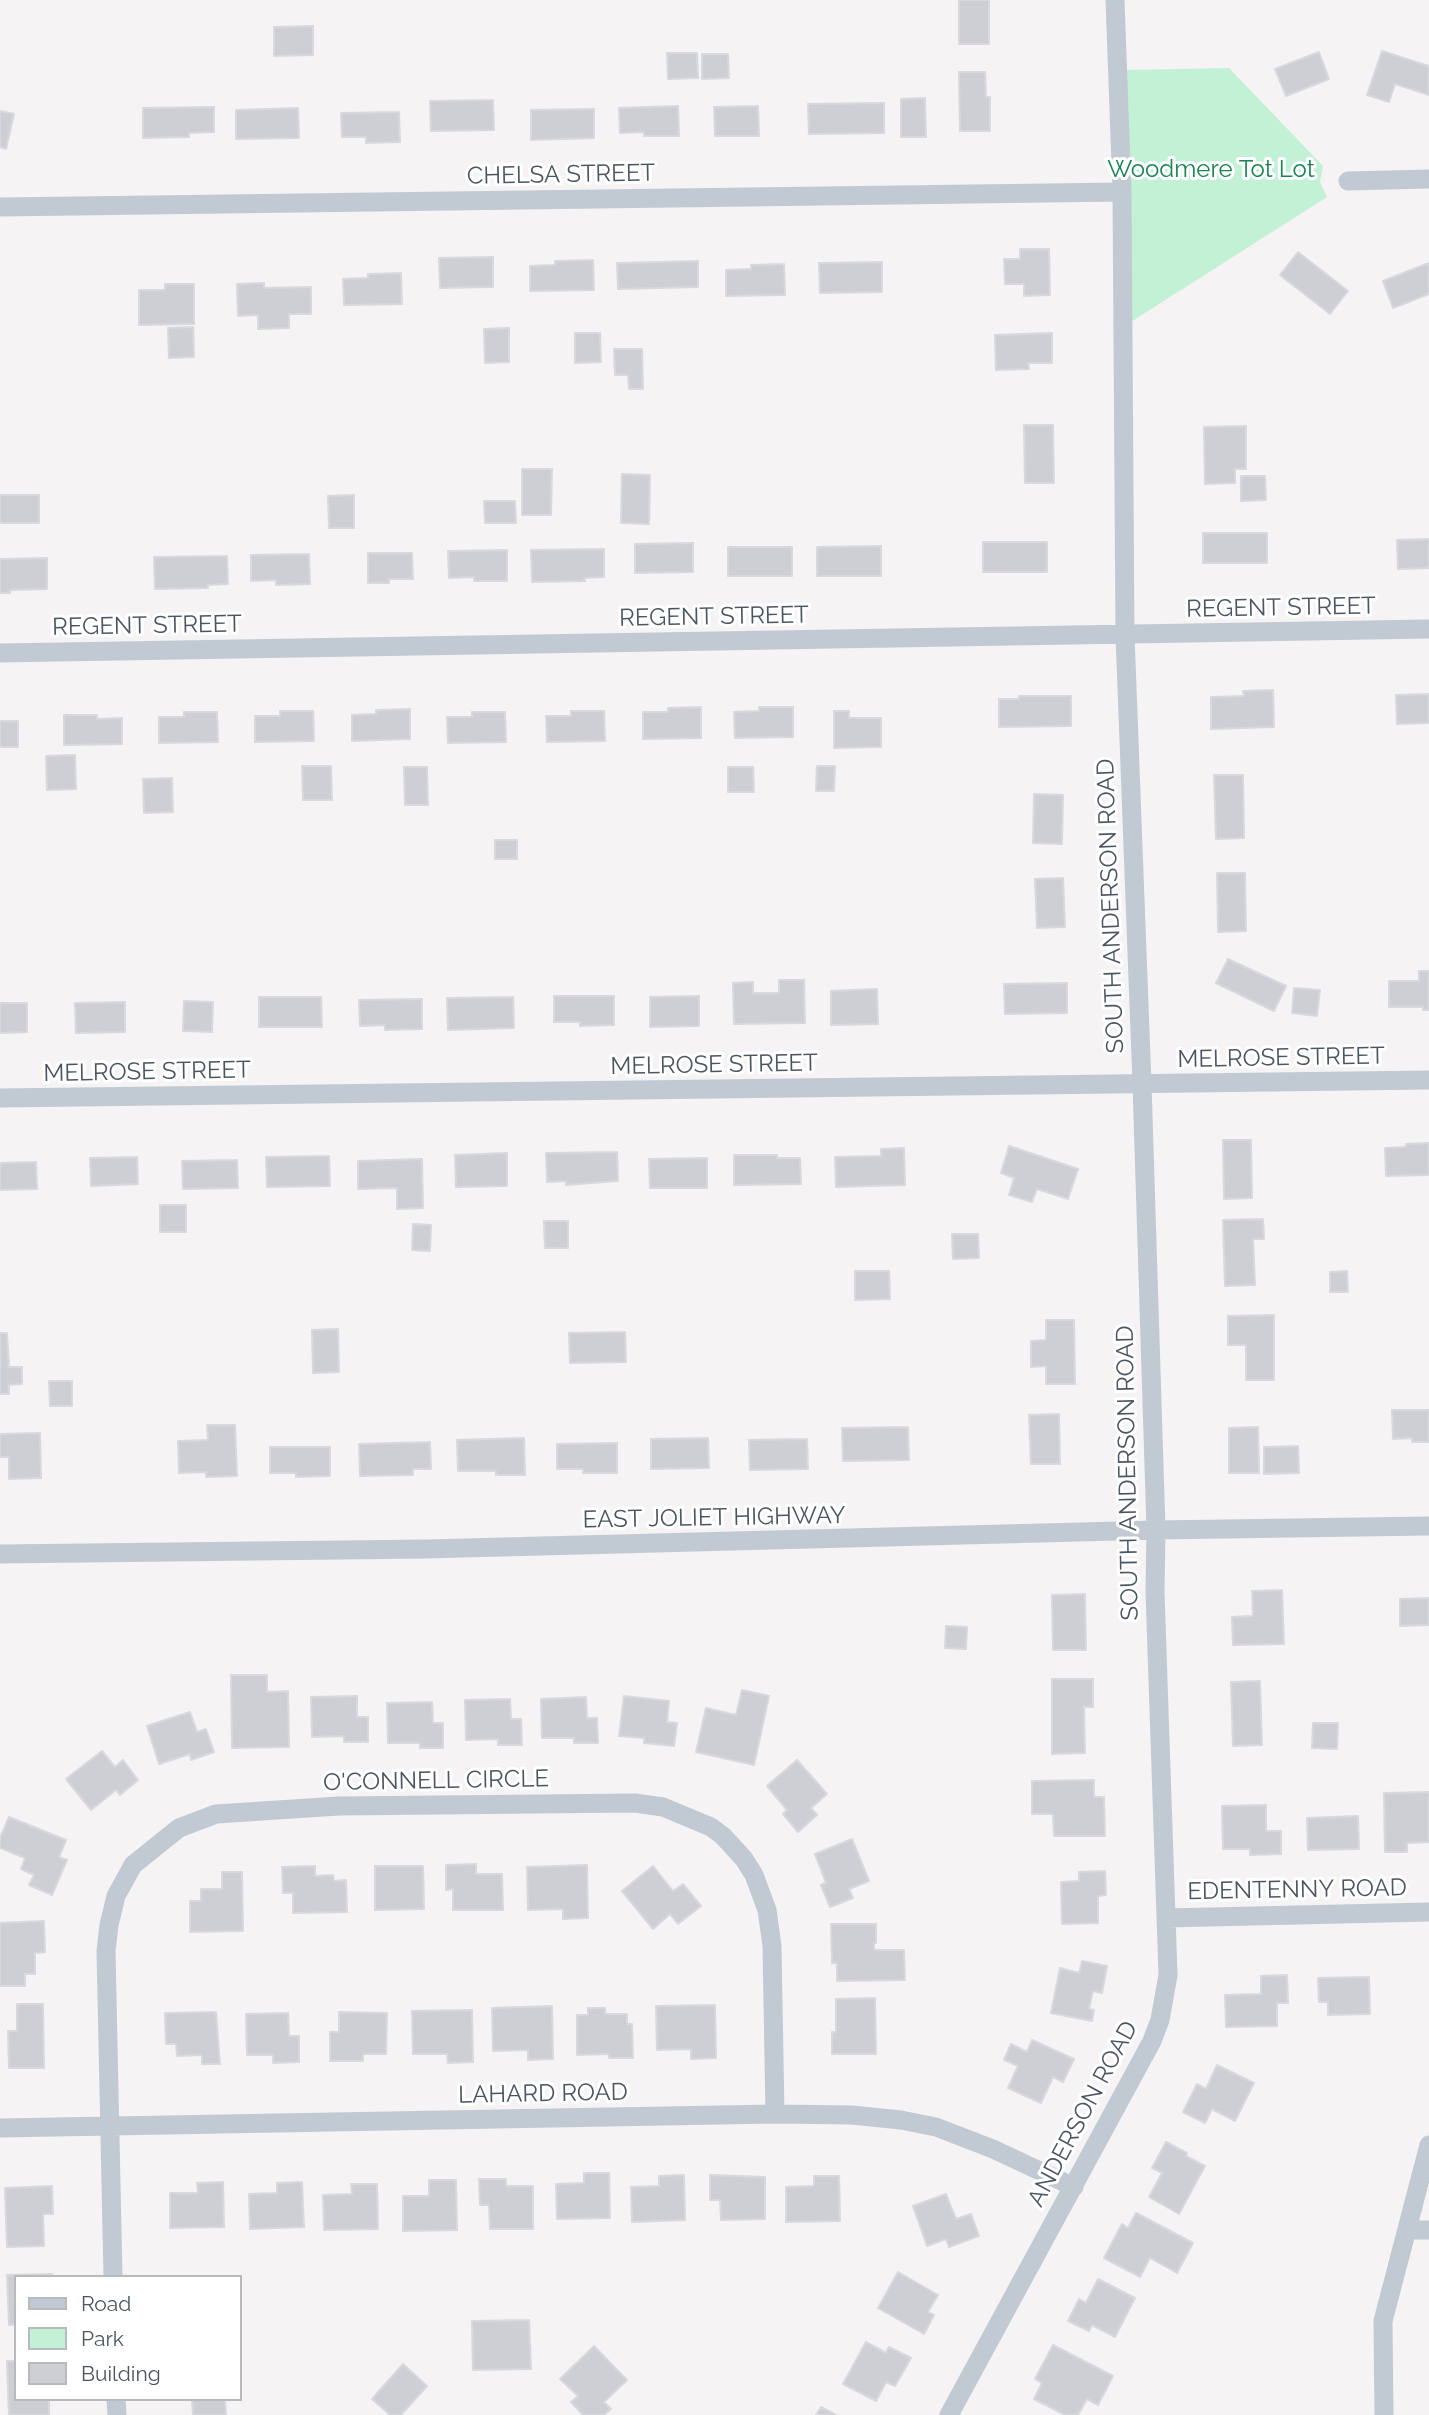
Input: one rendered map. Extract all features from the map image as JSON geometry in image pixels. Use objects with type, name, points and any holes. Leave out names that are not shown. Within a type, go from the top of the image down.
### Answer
[{"type":"street","name":"SOUTH ANDERSON ROAD","points":[[1115,0],[1122,192],[1125,635],[1142,1084],[1162,1811]]},
{"type":"street","points":[[1348,181],[1429,179]]},
{"type":"street","name":"CHELSA STREET","points":[[0,207],[1122,192]]},
{"type":"street","name":"REGENT STREET","points":[[0,653],[1429,629]]},
{"type":"street","name":"MELROSE STREET","points":[[0,1098],[1429,1080]]},
{"type":"street","name":"EAST JOLIET HIGHWAY","points":[[0,1554],[426,1549],[1156,1530],[1429,1526]]},
{"type":"street","name":"O'CONNELL CIRCLE","points":[[113,2275],[106,1951],[109,1925],[116,1896],[133,1866],[179,1828],[216,1814],[339,1806],[635,1803],[663,1807],[711,1827],[744,1859],[754,1875],[767,1910],[772,1946],[775,2114]]},
{"type":"street","name":"ANDERSON ROAD","points":[[949,2415],[1152,2041],[1160,2020],[1168,1975],[1162,1811]]},
{"type":"street","name":"EDENTENNY ROAD","points":[[1166,1918],[1429,1912]]},
{"type":"street","name":"LAHARD ROAD","points":[[0,2128],[775,2114],[879,2117],[936,2127],[993,2149],[1074,2187]]},
{"type":"street","points":[[1384,2415],[1383,2321],[1429,2145]]},
{"type":"street","points":[[1407,2230],[1429,2230]]},
{"type":"green space","name":"Woodmere Tot Lot","points":[[1229,68],[1323,166],[1320,182],[1327,197],[1131,322],[1125,70]]},
{"type":"building","points":[[959,0],[989,0],[989,44],[959,44]]},
{"type":"building","points":[[313,26],[313,55],[274,56],[274,27]]},
{"type":"building","points":[[1382,51],[1429,66],[1429,95],[1395,84],[1389,102],[1367,95]]},
{"type":"building","points":[[1319,52],[1329,79],[1286,96],[1275,69]]},
{"type":"building","points":[[667,53],[697,53],[698,78],[668,79]]},
{"type":"building","points":[[702,54],[728,54],[729,78],[702,79]]},
{"type":"building","points":[[959,72],[985,72],[986,97],[990,97],[990,131],[960,131]]},
{"type":"building","points":[[925,98],[926,137],[901,137],[901,99]]},
{"type":"building","points":[[493,100],[494,130],[431,131],[430,101]]},
{"type":"building","points":[[884,103],[884,133],[809,134],[808,104]]},
{"type":"building","points":[[678,106],[679,136],[644,136],[644,132],[620,133],[619,108]]},
{"type":"building","points":[[758,106],[759,136],[715,136],[714,107]]},
{"type":"building","points":[[214,107],[214,132],[189,133],[189,137],[143,138],[143,108]]},
{"type":"building","points":[[298,108],[299,138],[236,139],[236,110]]},
{"type":"building","points":[[594,109],[594,138],[531,140],[531,110]]},
{"type":"building","points":[[0,111],[14,114],[6,149],[0,147]]},
{"type":"building","points":[[399,112],[400,142],[366,143],[366,137],[342,137],[341,113]]},
{"type":"building","points":[[1020,249],[1049,249],[1050,295],[1024,296],[1024,284],[1005,284],[1004,259],[1020,259]]},
{"type":"building","points":[[1298,252],[1348,291],[1330,314],[1280,275]]},
{"type":"building","points":[[493,257],[493,287],[440,288],[439,258]]},
{"type":"building","points":[[593,260],[594,290],[530,291],[530,266],[555,265],[555,261]]},
{"type":"building","points":[[698,261],[698,287],[618,289],[617,263]]},
{"type":"building","points":[[882,262],[882,292],[820,293],[819,263]]},
{"type":"building","points":[[1429,263],[1429,294],[1393,308],[1383,281]]},
{"type":"building","points":[[784,264],[785,295],[726,296],[726,270],[751,269],[751,265]]},
{"type":"building","points":[[401,273],[402,304],[344,305],[343,279],[368,278],[368,274]]},
{"type":"building","points":[[264,283],[264,288],[311,287],[311,314],[289,314],[289,328],[258,329],[258,315],[238,316],[237,284]]},
{"type":"building","points":[[165,284],[194,284],[194,324],[139,325],[139,290],[165,290]]},
{"type":"building","points":[[193,327],[194,357],[169,358],[168,328]]},
{"type":"building","points":[[509,328],[509,362],[485,363],[484,329]]},
{"type":"building","points":[[575,333],[600,333],[601,362],[575,363]]},
{"type":"building","points":[[1052,333],[1052,363],[1028,363],[1029,369],[996,370],[995,335]]},
{"type":"building","points":[[614,349],[642,349],[643,389],[629,389],[628,375],[615,375]]},
{"type":"building","points":[[1024,425],[1053,425],[1054,483],[1025,483]]},
{"type":"building","points":[[1246,426],[1246,469],[1235,469],[1235,483],[1205,484],[1204,427]]},
{"type":"building","points":[[522,469],[552,469],[551,515],[522,515]]},
{"type":"building","points":[[622,474],[650,475],[649,524],[621,523]]},
{"type":"building","points":[[1241,476],[1265,476],[1266,500],[1241,501]]},
{"type":"building","points":[[0,495],[39,495],[39,523],[0,523]]},
{"type":"building","points":[[354,495],[354,528],[329,528],[328,496]]},
{"type":"building","points":[[484,501],[515,501],[516,523],[485,523]]},
{"type":"building","points":[[1203,533],[1267,533],[1267,563],[1203,563]]},
{"type":"building","points":[[1429,539],[1429,568],[1398,569],[1397,540]]},
{"type":"building","points":[[983,542],[1047,542],[1047,572],[983,572]]},
{"type":"building","points":[[693,543],[693,572],[635,573],[635,544]]},
{"type":"building","points":[[881,546],[881,576],[817,576],[817,547]]},
{"type":"building","points":[[728,547],[792,547],[792,576],[728,576]]},
{"type":"building","points":[[604,549],[604,577],[584,578],[585,581],[532,582],[531,550]]},
{"type":"building","points":[[507,550],[507,581],[474,581],[474,577],[449,578],[448,551]]},
{"type":"building","points":[[368,553],[412,553],[413,579],[389,579],[389,583],[368,583]]},
{"type":"building","points":[[309,554],[310,584],[276,585],[276,580],[251,581],[251,555]]},
{"type":"building","points":[[227,556],[228,584],[208,585],[208,588],[155,589],[154,557]]},
{"type":"building","points":[[47,558],[47,589],[10,590],[10,593],[0,593],[0,559]]},
{"type":"building","points":[[1273,690],[1274,727],[1211,729],[1211,697],[1244,696],[1243,691]]},
{"type":"building","points":[[1429,694],[1429,723],[1397,724],[1396,695]]},
{"type":"building","points":[[1019,696],[1071,696],[1071,726],[999,727],[999,699],[1019,699]]},
{"type":"building","points":[[701,707],[701,738],[643,739],[643,712],[668,712],[668,708]]},
{"type":"building","points":[[759,707],[793,707],[793,737],[735,738],[734,712],[759,711]]},
{"type":"building","points":[[410,709],[410,739],[352,741],[352,715],[376,714],[376,710]]},
{"type":"building","points":[[280,711],[313,711],[314,741],[255,742],[255,716],[280,716]]},
{"type":"building","points":[[571,711],[604,711],[605,741],[547,742],[546,716],[571,716]]},
{"type":"building","points":[[834,711],[849,711],[849,718],[881,718],[881,747],[834,748]]},
{"type":"building","points":[[184,712],[217,712],[218,742],[159,743],[159,717],[184,717]]},
{"type":"building","points":[[472,712],[505,712],[506,742],[448,743],[447,717],[472,717]]},
{"type":"building","points":[[64,715],[97,715],[97,719],[122,718],[122,744],[64,745]]},
{"type":"building","points":[[0,721],[18,721],[18,747],[0,747]]},
{"type":"building","points":[[75,755],[76,789],[47,790],[46,756]]},
{"type":"building","points":[[302,766],[331,766],[332,800],[303,800]]},
{"type":"building","points":[[817,766],[835,766],[834,791],[816,791]]},
{"type":"building","points":[[404,767],[427,767],[428,805],[405,805]]},
{"type":"building","points":[[728,767],[753,767],[754,792],[728,792]]},
{"type":"building","points":[[1214,775],[1243,775],[1244,838],[1216,839]]},
{"type":"building","points":[[172,778],[173,812],[144,813],[143,779]]},
{"type":"building","points":[[1034,794],[1063,795],[1062,844],[1033,843]]},
{"type":"building","points":[[495,840],[517,840],[517,859],[495,859]]},
{"type":"building","points":[[1217,873],[1245,873],[1246,931],[1218,932]]},
{"type":"building","points":[[1063,878],[1065,927],[1037,928],[1035,879]]},
{"type":"building","points":[[1228,959],[1286,986],[1274,1011],[1216,983]]},
{"type":"building","points":[[1419,971],[1429,971],[1429,1010],[1423,1010],[1423,1007],[1389,1007],[1389,981],[1419,981]]},
{"type":"building","points":[[779,980],[804,980],[805,1023],[734,1024],[733,983],[753,982],[753,993],[779,993]]},
{"type":"building","points":[[1067,983],[1067,1013],[1005,1014],[1004,984]]},
{"type":"building","points":[[1294,988],[1320,990],[1317,1016],[1292,1013]]},
{"type":"building","points":[[877,989],[878,1024],[831,1025],[831,991]]},
{"type":"building","points":[[554,996],[614,996],[614,1025],[580,1026],[580,1022],[554,1022]]},
{"type":"building","points":[[699,996],[699,1026],[650,1027],[650,997]]},
{"type":"building","points":[[259,997],[321,997],[322,1027],[259,1027]]},
{"type":"building","points":[[513,997],[514,1028],[448,1030],[447,998]]},
{"type":"building","points":[[422,999],[422,1029],[385,1030],[385,1025],[360,1026],[359,1000]]},
{"type":"building","points":[[184,1001],[213,1002],[212,1032],[183,1031]]},
{"type":"building","points":[[125,1002],[125,1032],[76,1033],[75,1003]]},
{"type":"building","points":[[0,1003],[27,1003],[27,1032],[0,1033]]},
{"type":"building","points":[[1223,1140],[1251,1140],[1252,1198],[1224,1199]]},
{"type":"building","points":[[1429,1143],[1429,1175],[1386,1176],[1385,1148]]},
{"type":"building","points":[[1009,1146],[1078,1169],[1068,1199],[1037,1189],[1032,1202],[1009,1195],[1014,1178],[1001,1173]]},
{"type":"building","points":[[904,1148],[905,1185],[836,1187],[835,1157],[881,1156],[881,1149]]},
{"type":"building","points":[[617,1152],[618,1181],[566,1185],[566,1181],[547,1182],[546,1153]]},
{"type":"building","points":[[507,1153],[507,1186],[456,1187],[455,1155]]},
{"type":"building","points":[[734,1155],[800,1158],[801,1184],[734,1185]]},
{"type":"building","points":[[329,1156],[330,1186],[267,1187],[266,1157]]},
{"type":"building","points":[[137,1157],[138,1184],[91,1186],[90,1158]]},
{"type":"building","points":[[707,1158],[707,1188],[650,1188],[649,1159]]},
{"type":"building","points":[[422,1159],[423,1208],[397,1209],[397,1188],[358,1189],[358,1161]]},
{"type":"building","points":[[237,1160],[238,1188],[183,1189],[182,1161]]},
{"type":"building","points":[[36,1162],[37,1189],[0,1190],[0,1163]]},
{"type":"building","points":[[160,1205],[186,1205],[186,1232],[160,1232]]},
{"type":"building","points":[[1263,1219],[1264,1239],[1253,1239],[1255,1285],[1225,1286],[1223,1220]]},
{"type":"building","points":[[544,1221],[568,1221],[568,1248],[545,1248]]},
{"type":"building","points":[[413,1224],[431,1225],[430,1251],[412,1250]]},
{"type":"building","points":[[952,1234],[978,1234],[979,1258],[953,1259]]},
{"type":"building","points":[[855,1271],[889,1271],[890,1299],[855,1300]]},
{"type":"building","points":[[1347,1271],[1348,1292],[1330,1292],[1330,1272]]},
{"type":"building","points":[[1274,1315],[1274,1380],[1246,1380],[1246,1345],[1228,1345],[1228,1316]]},
{"type":"building","points":[[1046,1320],[1074,1320],[1075,1384],[1046,1384],[1046,1366],[1031,1367],[1031,1341],[1046,1340]]},
{"type":"building","points":[[338,1329],[339,1372],[313,1373],[312,1330]]},
{"type":"building","points":[[625,1332],[626,1362],[570,1363],[569,1333]]},
{"type":"building","points":[[0,1333],[7,1333],[9,1367],[22,1367],[22,1384],[9,1385],[9,1394],[0,1394]]},
{"type":"building","points":[[49,1381],[72,1381],[72,1406],[50,1406]]},
{"type":"building","points":[[1392,1410],[1429,1410],[1429,1442],[1412,1442],[1412,1438],[1393,1439]]},
{"type":"building","points":[[1059,1414],[1060,1464],[1031,1464],[1029,1415]]},
{"type":"building","points":[[207,1425],[235,1425],[237,1476],[206,1477],[206,1472],[179,1473],[178,1441],[208,1440]]},
{"type":"building","points":[[908,1427],[909,1460],[843,1461],[842,1428]]},
{"type":"building","points":[[1258,1427],[1259,1473],[1229,1473],[1229,1428]]},
{"type":"building","points":[[40,1433],[41,1478],[9,1479],[9,1457],[0,1457],[0,1434]]},
{"type":"building","points":[[524,1438],[525,1475],[496,1475],[496,1471],[458,1471],[457,1440]]},
{"type":"building","points":[[708,1438],[709,1468],[651,1469],[651,1439]]},
{"type":"building","points":[[807,1439],[808,1469],[750,1470],[749,1440]]},
{"type":"building","points":[[430,1442],[431,1469],[413,1469],[413,1475],[360,1476],[359,1444]]},
{"type":"building","points":[[617,1443],[617,1473],[583,1473],[583,1469],[557,1469],[557,1444]]},
{"type":"building","points":[[1298,1446],[1299,1473],[1264,1474],[1264,1447]]},
{"type":"building","points":[[270,1447],[330,1447],[330,1476],[296,1477],[296,1473],[270,1473]]},
{"type":"building","points":[[1282,1590],[1284,1644],[1233,1645],[1232,1617],[1253,1616],[1252,1591]]},
{"type":"building","points":[[1085,1594],[1086,1650],[1053,1650],[1052,1595]]},
{"type":"building","points":[[1429,1598],[1429,1625],[1400,1626],[1400,1599]]},
{"type":"building","points":[[946,1626],[967,1627],[966,1649],[945,1648]]},
{"type":"building","points":[[231,1675],[267,1675],[267,1692],[288,1691],[289,1747],[232,1748]]},
{"type":"building","points":[[1052,1679],[1093,1679],[1093,1707],[1084,1707],[1085,1753],[1052,1754]]},
{"type":"building","points":[[1260,1681],[1262,1745],[1233,1746],[1231,1682]]},
{"type":"building","points":[[742,1690],[769,1696],[754,1765],[696,1752],[706,1708],[736,1715]]},
{"type":"building","points":[[357,1696],[357,1717],[368,1717],[368,1742],[344,1742],[344,1736],[312,1737],[311,1697]]},
{"type":"building","points":[[624,1696],[669,1701],[667,1722],[677,1723],[674,1746],[644,1743],[644,1738],[619,1736]]},
{"type":"building","points":[[586,1697],[587,1718],[597,1718],[598,1743],[574,1743],[574,1738],[542,1738],[541,1699]]},
{"type":"building","points":[[510,1699],[511,1719],[521,1719],[522,1745],[498,1745],[498,1739],[466,1740],[465,1700]]},
{"type":"building","points":[[432,1702],[433,1723],[443,1723],[443,1748],[420,1748],[420,1743],[388,1743],[387,1703]]},
{"type":"building","points":[[190,1712],[197,1732],[206,1729],[214,1752],[191,1760],[190,1754],[159,1764],[147,1726]]},
{"type":"building","points":[[1313,1723],[1338,1723],[1337,1749],[1312,1748]]},
{"type":"building","points":[[102,1751],[115,1767],[123,1760],[138,1780],[120,1795],[116,1790],[91,1810],[66,1779]]},
{"type":"building","points":[[797,1760],[827,1794],[811,1808],[817,1815],[798,1832],[783,1814],[787,1810],[767,1786]]},
{"type":"building","points":[[1094,1780],[1094,1797],[1104,1797],[1105,1836],[1054,1836],[1053,1814],[1032,1814],[1032,1781]]},
{"type":"building","points":[[1429,1792],[1429,1842],[1407,1843],[1407,1852],[1385,1852],[1384,1793]]},
{"type":"building","points":[[1266,1805],[1266,1831],[1281,1831],[1281,1854],[1250,1855],[1250,1849],[1223,1849],[1222,1806]]},
{"type":"building","points":[[1358,1816],[1359,1849],[1308,1850],[1307,1818]]},
{"type":"building","points":[[9,1817],[66,1840],[59,1857],[67,1860],[52,1895],[29,1885],[34,1875],[21,1869],[25,1858],[0,1848],[0,1838]]},
{"type":"building","points":[[852,1839],[869,1881],[849,1889],[853,1898],[830,1907],[821,1885],[826,1883],[815,1854]]},
{"type":"building","points":[[476,1864],[476,1874],[502,1874],[503,1910],[453,1910],[453,1889],[446,1890],[446,1865]]},
{"type":"building","points":[[587,1865],[588,1918],[563,1919],[563,1909],[528,1910],[527,1867]]},
{"type":"building","points":[[315,1866],[315,1876],[333,1875],[334,1881],[346,1880],[347,1912],[293,1913],[293,1893],[283,1893],[282,1867]]},
{"type":"building","points":[[375,1866],[423,1866],[424,1909],[375,1910]]},
{"type":"building","points":[[653,1866],[673,1891],[683,1884],[701,1906],[678,1924],[670,1914],[653,1929],[622,1891]]},
{"type":"building","points":[[1105,1871],[1106,1895],[1098,1896],[1098,1923],[1062,1924],[1061,1882],[1079,1881],[1079,1872]]},
{"type":"building","points":[[222,1872],[242,1872],[243,1931],[190,1932],[190,1901],[201,1901],[201,1889],[222,1889]]},
{"type":"building","points":[[44,1921],[45,1952],[35,1953],[35,1974],[25,1974],[25,1986],[0,1986],[0,1923]]},
{"type":"building","points":[[831,1924],[876,1924],[874,1950],[904,1950],[905,1980],[837,1981],[837,1963],[832,1963]]},
{"type":"building","points":[[1082,1961],[1107,1966],[1102,1993],[1093,1991],[1089,2009],[1094,2010],[1092,2021],[1051,2013],[1060,1968],[1079,1973]]},
{"type":"building","points":[[1287,1975],[1288,2003],[1277,2003],[1277,2026],[1226,2027],[1225,1995],[1261,1994],[1261,1976]]},
{"type":"building","points":[[1369,1977],[1370,2014],[1328,2015],[1328,2002],[1319,2002],[1318,1978]]},
{"type":"building","points":[[875,1998],[876,2054],[832,2054],[832,2032],[836,2032],[836,1999]]},
{"type":"building","points":[[17,2004],[43,2004],[44,2068],[9,2068],[8,2031],[17,2031]]},
{"type":"building","points":[[715,2005],[716,2058],[691,2059],[691,2049],[657,2050],[656,2006]]},
{"type":"building","points":[[552,2006],[553,2059],[528,2060],[528,2050],[493,2051],[492,2008]]},
{"type":"building","points":[[588,2008],[605,2008],[605,2014],[627,2014],[627,2024],[632,2024],[633,2058],[609,2058],[609,2054],[577,2055],[577,2015],[588,2015]]},
{"type":"building","points":[[472,2010],[473,2062],[448,2063],[447,2054],[413,2054],[412,2011]]},
{"type":"building","points":[[216,2012],[220,2064],[202,2064],[202,2055],[177,2056],[176,2044],[166,2044],[165,2013]]},
{"type":"building","points":[[339,2012],[387,2013],[386,2054],[363,2054],[363,2061],[330,2061],[330,2032],[339,2032]]},
{"type":"building","points":[[288,2013],[289,2036],[299,2036],[299,2062],[273,2063],[273,2055],[247,2055],[246,2014]]},
{"type":"building","points":[[1032,2040],[1074,2059],[1063,2082],[1053,2077],[1041,2103],[1008,2088],[1018,2066],[1004,2060],[1011,2044],[1027,2052]]},
{"type":"building","points":[[1217,2065],[1254,2083],[1235,2121],[1212,2109],[1205,2123],[1183,2112],[1197,2084],[1206,2089]]},
{"type":"building","points":[[1166,2142],[1205,2166],[1179,2214],[1149,2197],[1162,2173],[1152,2168]]},
{"type":"building","points":[[584,2173],[609,2173],[610,2218],[557,2219],[556,2184],[584,2183]]},
{"type":"building","points":[[684,2175],[685,2220],[632,2222],[631,2187],[659,2186],[659,2176]]},
{"type":"building","points":[[710,2175],[765,2177],[765,2219],[721,2220],[720,2200],[710,2200]]},
{"type":"building","points":[[814,2176],[839,2176],[840,2221],[786,2222],[786,2187],[814,2186]]},
{"type":"building","points":[[479,2179],[506,2179],[506,2186],[533,2186],[533,2229],[490,2229],[489,2205],[480,2205]]},
{"type":"building","points":[[429,2180],[456,2180],[457,2230],[403,2231],[403,2196],[429,2196]]},
{"type":"building","points":[[223,2182],[224,2227],[170,2228],[170,2193],[198,2193],[197,2183]]},
{"type":"building","points":[[302,2182],[304,2227],[250,2229],[249,2194],[277,2193],[277,2183]]},
{"type":"building","points":[[351,2184],[377,2184],[378,2229],[324,2230],[323,2195],[352,2194]]},
{"type":"building","points":[[52,2186],[53,2214],[43,2214],[44,2246],[7,2247],[5,2188]]},
{"type":"building","points":[[946,2194],[956,2219],[971,2214],[979,2236],[949,2247],[946,2239],[927,2246],[913,2206]]},
{"type":"building","points":[[1136,2213],[1193,2243],[1177,2273],[1150,2258],[1140,2277],[1104,2258],[1122,2224],[1128,2228]]},
{"type":"building","points":[[898,2272],[938,2295],[928,2312],[934,2315],[924,2334],[878,2308]]},
{"type":"building","points":[[52,2274],[14,2275],[14,2324],[9,2325],[7,2275]]},
{"type":"building","points":[[1098,2279],[1135,2298],[1115,2337],[1092,2325],[1089,2331],[1068,2321],[1079,2299],[1086,2303]]},
{"type":"building","points":[[529,2320],[531,2369],[473,2370],[472,2321]]},
{"type":"building","points":[[866,2342],[886,2353],[889,2347],[911,2358],[895,2386],[886,2382],[876,2401],[843,2384]]},
{"type":"building","points":[[1053,2345],[1113,2376],[1098,2405],[1087,2399],[1078,2415],[1065,2415],[1034,2399],[1042,2383],[1035,2379]]},
{"type":"building","points":[[594,2346],[627,2380],[604,2402],[611,2409],[604,2415],[583,2415],[571,2402],[578,2396],[560,2379]]},
{"type":"building","points":[[7,2361],[14,2361],[14,2401],[49,2401],[49,2415],[9,2415]]},
{"type":"building","points":[[403,2364],[427,2386],[401,2415],[390,2415],[372,2399]]},
{"type":"building","points":[[192,2401],[225,2401],[226,2415],[193,2415]]},
{"type":"building","points":[[821,2407],[836,2415],[816,2415]]}]
